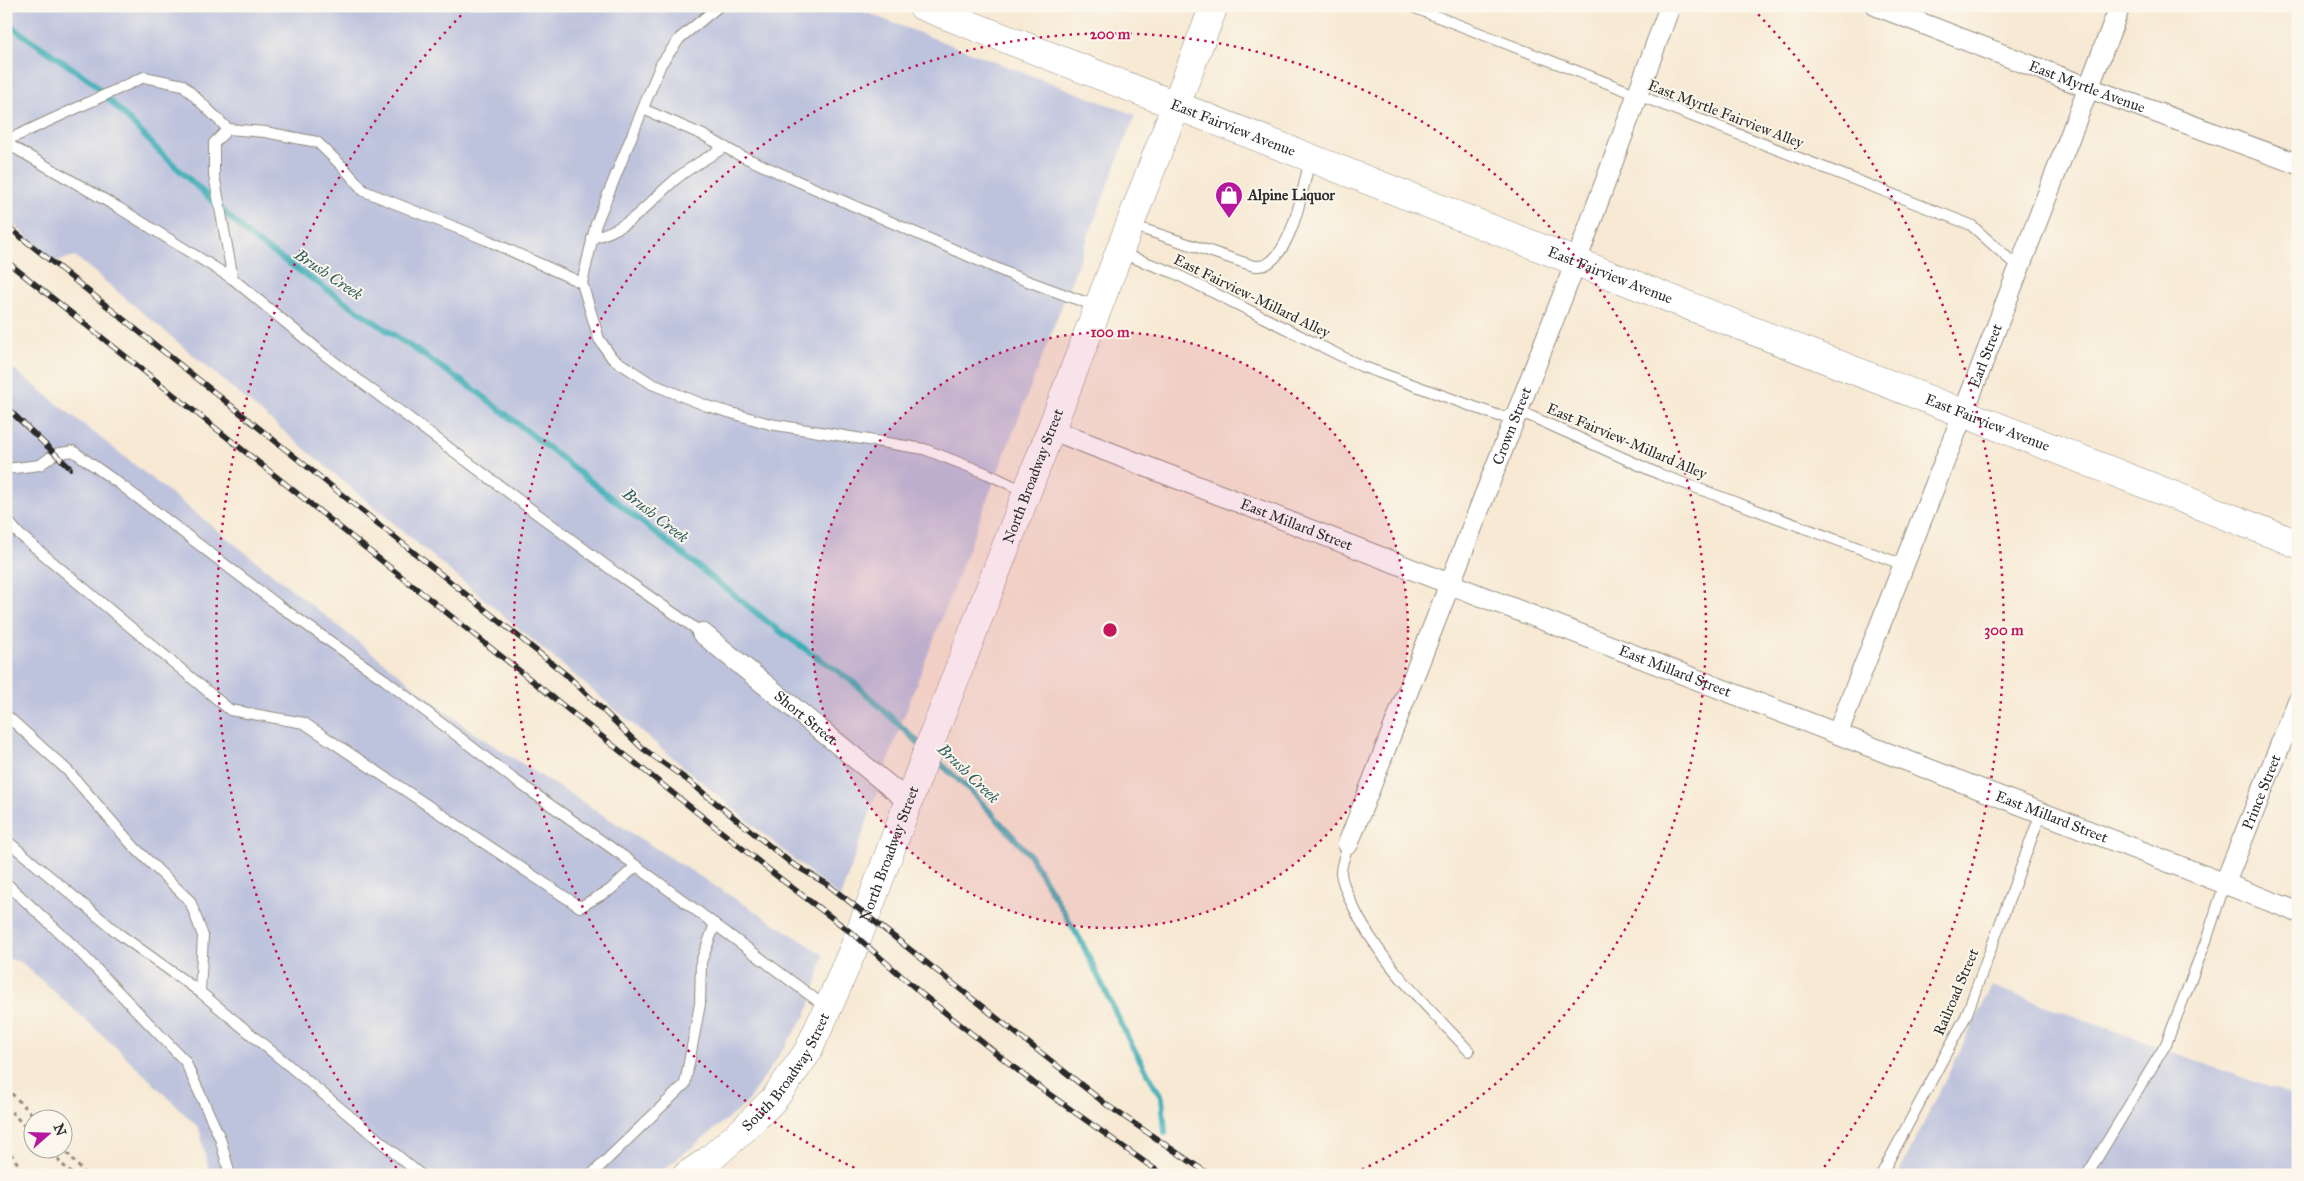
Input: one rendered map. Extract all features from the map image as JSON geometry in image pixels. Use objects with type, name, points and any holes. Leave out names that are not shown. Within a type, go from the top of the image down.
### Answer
[{"type":"street","name":"East Fairview Avenue","points":[[922,6],[2298,544]]},
{"type":"street","name":"North Broadway Street","points":[[855,946],[914,792],[933,736],[1214,6]]},
{"type":"street","name":"Crown Street","points":[[1348,844],[1576,262],[1670,6]]},
{"type":"street","name":"East Myrtle Avenue","points":[[1877,6],[2088,88],[2298,164]]},
{"type":"street","name":"Earl Street","points":[[1838,732],[2120,6]]},
{"type":"street","name":"East Millard Street","points":[[1052,430],[1449,585],[1838,732],[2298,912]]},
{"type":"street","name":"Short Street","points":[[702,633],[914,792]]},
{"type":"street","name":"Prince Street","points":[[2225,883],[2298,701]]},
{"type":"street","name":"South Broadway Street","points":[[688,1175],[744,1129],[774,1099],[807,1053],[855,946]]},
{"type":"lane","points":[[719,6],[680,38],[661,64],[596,224],[582,283],[599,339],[612,358],[652,384],[707,406],[770,424],[924,449],[988,474],[1027,493]]},
{"type":"lane","name":"East Myrtle Fairview Alley","points":[[1410,6],[1637,96],[1970,224],[2019,268]]},
{"type":"lane","points":[[6,137],[14,137],[144,77],[183,85],[228,129],[265,132],[316,142],[343,166],[364,190],[486,240],[582,283]]},
{"type":"lane","points":[[643,109],[1014,276],[1099,307]]},
{"type":"lane","points":[[228,129],[214,143],[214,175],[233,279]]},
{"type":"lane","points":[[6,143],[119,208],[233,279],[333,361],[616,574],[702,633]]},
{"type":"lane","points":[[592,238],[613,233],[632,220],[678,177],[725,147]]},
{"type":"lane","points":[[1130,224],[1254,266],[1265,265],[1285,244],[1302,196],[1310,157]]},
{"type":"lane","name":"East Fairview-Millard Alley","points":[[1120,253],[1172,272],[1362,366],[1499,416],[1528,415],[1659,474],[1904,566]]},
{"type":"lane","points":[[6,469],[40,465],[55,454],[73,451],[121,485],[278,605],[385,680],[512,778],[636,866],[828,1008]]},
{"type":"lane","points":[[6,518],[19,534],[230,710],[304,723],[580,907],[610,890],[636,866]]},
{"type":"lane","points":[[6,715],[68,771],[134,847],[190,901],[204,936],[200,992]]},
{"type":"lane","name":"Railroad Street","points":[[1881,1175],[1966,1016],[2041,813]]},
{"type":"lane","points":[[6,840],[119,934],[200,992],[422,1175]]},
{"type":"lane","points":[[1348,844],[1341,867],[1341,875],[1357,915],[1378,949],[1404,981],[1469,1051]]},
{"type":"lane","points":[[2087,1175],[2166,1044],[2206,941],[2225,883]]},
{"type":"lane","points":[[7,884],[78,950],[186,1061],[220,1138],[230,1175]]},
{"type":"lane","points":[[591,1175],[685,1084],[700,1004],[701,962],[715,924]]},
{"type":"path","points":[[6,1088],[26,1108]]},
{"type":"path","points":[[6,1106],[22,1123]]},
{"type":"path","points":[[6,1147],[26,1175]]},
{"type":"path","points":[[56,1158],[73,1175]]},
{"type":"path","points":[[71,1158],[86,1175]]},
{"type":"shaded area","points":[[6,6],[849,6],[1135,115],[903,719],[840,898],[75,256],[54,262],[6,217]]},
{"type":"shaded area","points":[[6,363],[472,732],[824,955],[807,1014],[745,1105],[657,1175],[210,1175],[199,1128],[119,1050],[21,962],[6,958]]},
{"type":"shaded area","points":[[1992,986],[2298,1098],[2298,1175],[1898,1175]]},
{"type":"waterway","name":"Brush Creek","points":[[6,23],[91,81],[159,151],[253,239],[479,393],[782,633],[852,681],[921,745]]},
{"type":"waterway","name":"Brush Creek","points":[[932,756],[970,790],[1029,854],[1081,941],[1132,1046],[1162,1098],[1165,1132]]},
{"type":"railway","points":[[6,225],[569,677],[642,748],[686,779],[791,863],[827,884],[1107,1105],[1210,1175]]},
{"type":"railway","points":[[6,261],[773,873],[857,937],[923,995],[1035,1084],[1163,1175]]},
{"type":"railway","points":[[6,407],[70,468]]},
{"type":"place","name":"Alpine Liquor","points":[[1229,219]]}]
